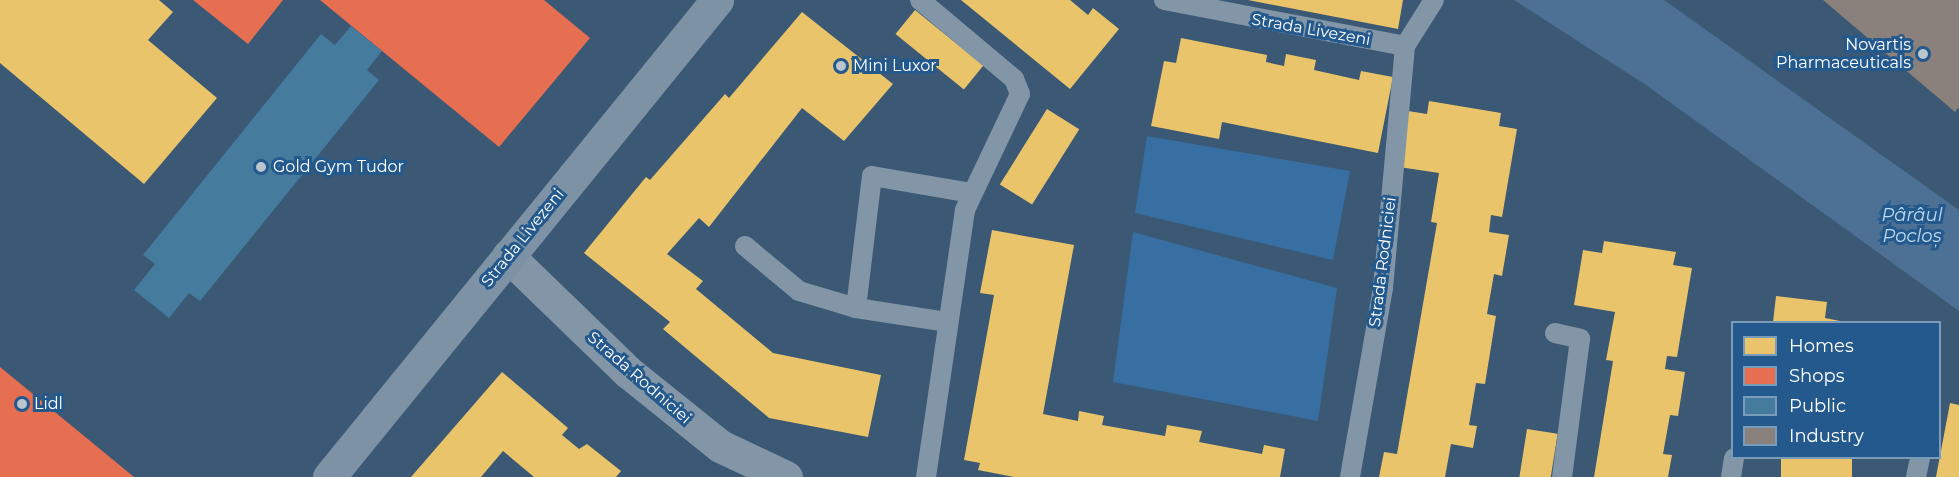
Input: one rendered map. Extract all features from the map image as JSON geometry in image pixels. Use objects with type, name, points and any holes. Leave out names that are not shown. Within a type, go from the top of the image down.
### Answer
[{"type":"main road","name":"Strada Livezeni","points":[[329,477],[717,0]]},
{"type":"street","name":"Strada Rodniciei","points":[[508,256],[628,372],[711,439],[786,477]]},
{"type":"lane","points":[[920,0],[1014,79],[1020,94],[1017,109],[970,193],[948,322],[926,477]]},
{"type":"lane","name":"Strada Livezeni","points":[[1164,0],[1405,46]]},
{"type":"lane","points":[[1405,46],[1434,0]]},
{"type":"lane","name":"Strada Rodniciei","points":[[1350,477],[1383,288],[1405,46]]},
{"type":"lane","points":[[856,308],[872,176],[970,193]]},
{"type":"lane","points":[[745,246],[799,291],[856,308],[948,322]]},
{"type":"lane","points":[[1555,333],[1580,339],[1562,477]]},
{"type":"lane","points":[[1731,477],[1734,459]]},
{"type":"lane","points":[[1916,477],[1920,459]]},
{"type":"shaded area","points":[[1147,136],[1350,171],[1333,260],[1135,213]]},
{"type":"shaded area","points":[[1133,232],[1337,288],[1318,421],[1113,382]]},
{"type":"water","name":"Pârâul Pocloș","points":[[1514,0],[1664,0],[1959,210],[1959,311],[1646,85]]},
{"type":"building: Homes","points":[[0,0],[159,0],[173,12],[148,40],[217,98],[144,184],[0,63]]},
{"type":"building: Homes","points":[[961,0],[1070,0],[1088,15],[1093,8],[1119,29],[1070,89]]},
{"type":"building: Homes","points":[[1248,0],[1403,0],[1398,29]]},
{"type":"building: Homes","points":[[915,10],[983,65],[964,89],[895,34]]},
{"type":"building: Homes","points":[[802,12],[893,84],[844,141],[802,108],[709,227],[699,218],[667,254],[703,281],[696,289],[773,353],[881,375],[868,437],[769,418],[663,329],[670,322],[584,253],[646,177],[650,180],[725,94],[729,98]]},
{"type":"building: Homes","points":[[1181,38],[1267,55],[1266,62],[1284,66],[1286,54],[1316,60],[1314,70],[1359,80],[1361,71],[1393,77],[1378,153],[1222,122],[1219,139],[1151,126],[1164,61],[1176,63]]},
{"type":"building: Homes","points":[[1429,101],[1501,113],[1499,126],[1517,129],[1502,217],[1491,215],[1489,232],[1509,235],[1502,276],[1494,274],[1487,314],[1496,316],[1485,384],[1476,383],[1469,425],[1477,426],[1473,448],[1451,444],[1445,477],[1379,477],[1384,452],[1397,454],[1437,223],[1431,222],[1439,173],[1399,167],[1408,111],[1427,114]]},
{"type":"building: Homes","points":[[1047,109],[1079,129],[1032,205],[1000,184]]},
{"type":"building: Homes","points":[[992,230],[1074,245],[1043,414],[1078,421],[1079,411],[1104,416],[1102,425],[1165,436],[1167,425],[1202,431],[1199,442],[1262,454],[1264,445],[1285,449],[1280,477],[1014,477],[978,470],[980,463],[964,460],[994,295],[980,293]]},
{"type":"building: Homes","points":[[1604,241],[1676,252],[1673,265],[1692,268],[1677,357],[1667,356],[1665,369],[1685,372],[1678,416],[1670,415],[1663,454],[1672,455],[1668,477],[1594,477],[1613,361],[1606,360],[1615,312],[1574,305],[1583,250],[1602,253]]},
{"type":"building: Homes","points":[[1776,296],[1827,302],[1825,318],[1840,321],[1773,321]]},
{"type":"building: Homes","points":[[502,372],[568,428],[562,435],[579,449],[587,444],[621,471],[616,477],[534,477],[503,451],[481,477],[411,477]]},
{"type":"building: Homes","points":[[1950,403],[1959,405],[1959,477],[1936,477]]},
{"type":"building: Homes","points":[[1527,429],[1558,434],[1551,477],[1519,477]]},
{"type":"building: Homes","points":[[1781,459],[1852,459],[1852,477],[1781,477]]},
{"type":"building: Shops","points":[[193,0],[283,0],[248,44]]},
{"type":"building: Shops","points":[[320,0],[544,0],[590,38],[499,147]]},
{"type":"building: Shops","name":"Lidl","points":[[0,367],[89,440],[134,477],[0,477]]},
{"type":"building: Public","name":"Gold Gym Tudor","points":[[351,26],[382,51],[367,70],[379,80],[200,301],[189,293],[169,318],[134,290],[155,264],[143,255],[321,34],[335,45]]},
{"type":"building: Industry","name":"Novartis Pharmaceuticals","points":[[1823,0],[1959,0],[1959,107],[1955,112]]},
{"type":"place","name":"Novartis Pharmaceuticals","points":[[1923,54]]},
{"type":"place","name":"Mini Luxor","points":[[841,66]]},
{"type":"place","name":"Gold Gym Tudor","points":[[261,167]]},
{"type":"place","name":"Lidl","points":[[22,404]]}]
